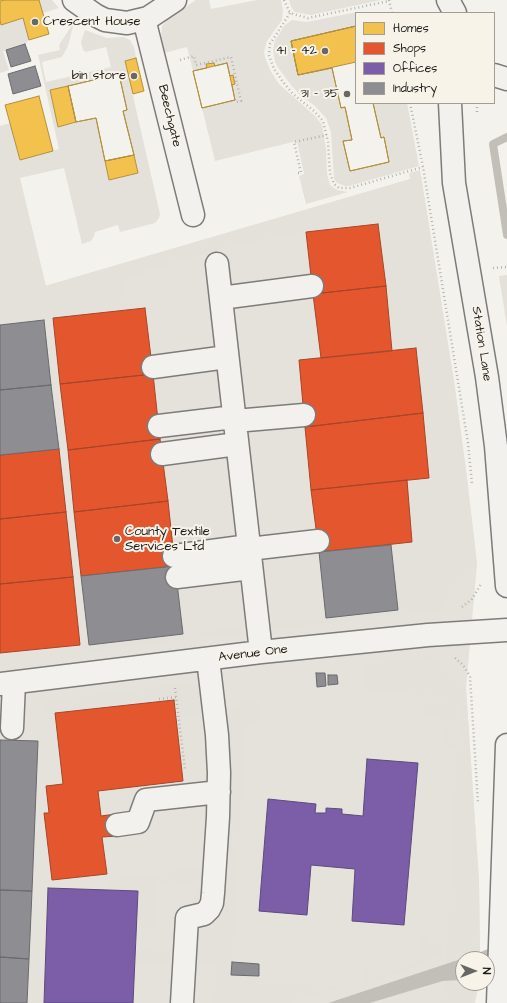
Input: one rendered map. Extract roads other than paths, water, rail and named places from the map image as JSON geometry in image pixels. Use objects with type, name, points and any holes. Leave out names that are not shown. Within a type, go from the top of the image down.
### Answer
[{"type":"street","points":[[74,0],[95,15],[105,20],[127,23],[155,14],[175,0]]},
{"type":"street","points":[[434,0],[436,12]]},
{"type":"street","points":[[448,0],[454,12]]},
{"type":"street","name":"Beechgate","points":[[144,18],[193,215]]},
{"type":"street","points":[[495,75],[507,79]]},
{"type":"street","name":"Station Lane","points":[[450,104],[454,183],[487,377],[496,446],[507,586]]},
{"type":"street","points":[[217,264],[261,652]]},
{"type":"street","points":[[221,298],[312,286]]},
{"type":"street","points":[[152,367],[227,357]]},
{"type":"street","points":[[159,426],[235,419],[304,415]]},
{"type":"street","points":[[162,454],[238,444]]},
{"type":"street","points":[[175,567],[250,555],[318,541]]},
{"type":"street","name":"Avenue One","points":[[7,683],[261,652],[440,634],[507,630]]},
{"type":"street","points":[[182,1003],[187,918],[204,914],[212,903],[219,792],[217,735],[208,659]]},
{"type":"street","points":[[7,683],[12,728]]},
{"type":"street","points":[[498,994],[507,795],[507,745]]},
{"type":"street","points":[[117,825],[138,822],[146,800],[219,792]]},
{"type":"waterway","points":[[507,137],[493,144],[507,235]]},
{"type":"place","name":"Crescent House","points":[[35,22]]},
{"type":"place","name":"41 - 42","points":[[325,51]]},
{"type":"place","name":"bin store","points":[[134,76]]},
{"type":"place","name":"31 - 35","points":[[347,94]]},
{"type":"place","name":"County Textile Services Ltd","points":[[117,539]]}]
